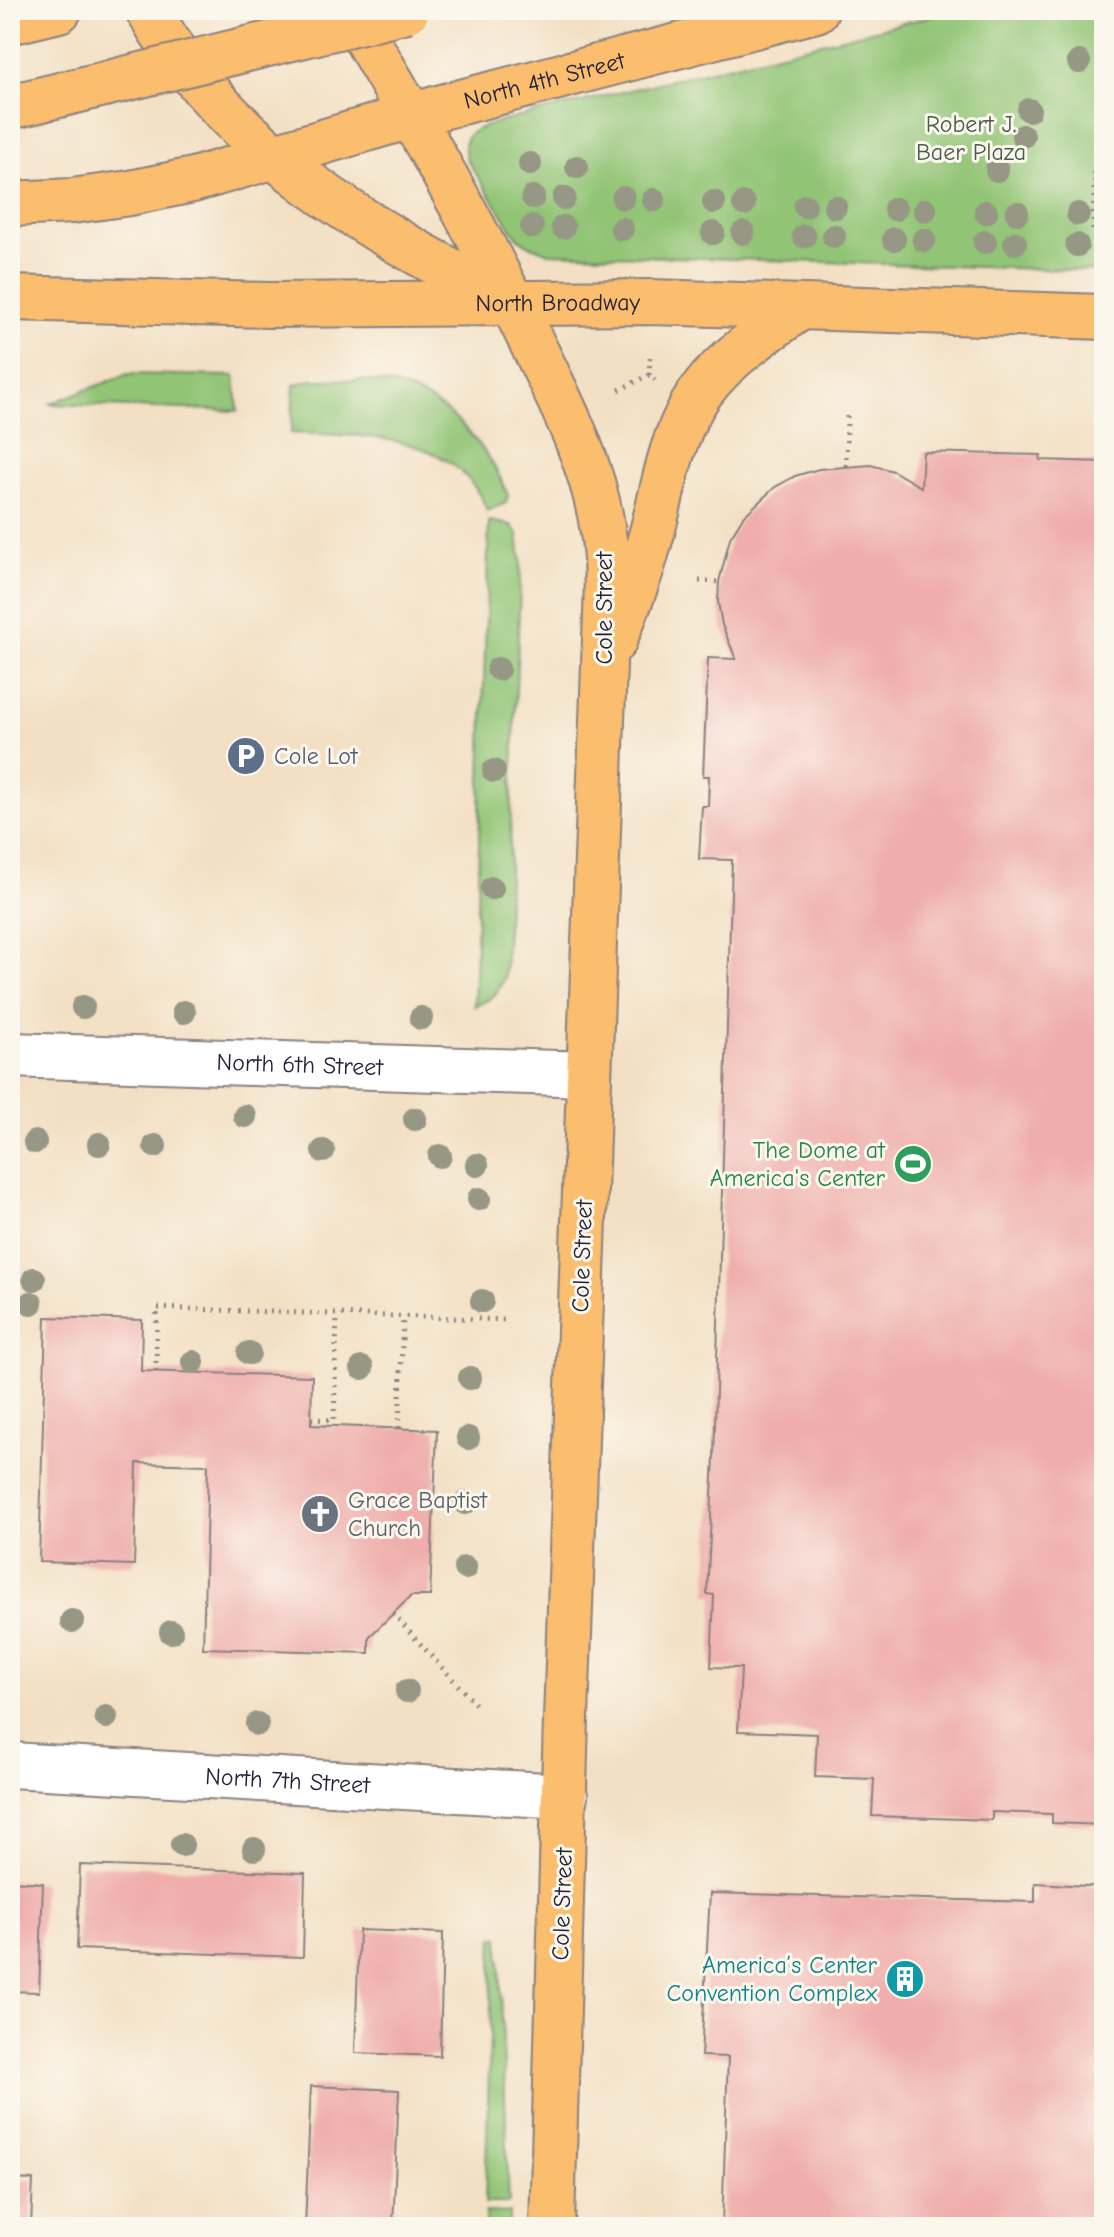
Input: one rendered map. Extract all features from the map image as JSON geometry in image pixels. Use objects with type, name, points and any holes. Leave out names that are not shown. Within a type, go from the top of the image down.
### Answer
[{"type":"main road","points":[[10,22],[59,10]]},
{"type":"main road","points":[[148,10],[190,71],[274,158],[314,190],[371,227],[513,303]]},
{"type":"main road","name":"Cole Street","points":[[349,10],[513,303],[559,399],[595,493],[604,533],[604,665],[552,2227]]},
{"type":"main road","points":[[10,107],[407,10]]},
{"type":"main road","name":"North 4th Street","points":[[274,158],[411,116],[816,10]]},
{"type":"main road","points":[[10,204],[72,201],[130,193],[274,158]]},
{"type":"main road","name":"North Broadway","points":[[10,298],[269,305],[651,302],[1104,317]]},
{"type":"main road","points":[[604,665],[650,542],[671,449],[693,404],[714,376],[733,358],[801,307]]},
{"type":"street","name":"North 6th Street","points":[[10,1055],[589,1074]]},
{"type":"street","name":"North 7th Street","points":[[10,1765],[565,1796]]},
{"type":"path","points":[[1093,230],[1095,167]]},
{"type":"path","points":[[649,375],[650,355]]},
{"type":"path","points":[[649,375],[659,382]]},
{"type":"path","points":[[619,390],[649,375]]},
{"type":"path","points":[[846,466],[847,416]]},
{"type":"path","points":[[699,581],[719,582]]},
{"type":"path","points":[[156,1371],[157,1308],[509,1320]]},
{"type":"path","points":[[311,1419],[334,1420],[337,1315]]},
{"type":"path","points":[[399,1428],[403,1317]]},
{"type":"path","points":[[393,1614],[478,1707]]},
{"type":"green space","name":"Robert J. Baer Plaza","points":[[956,10],[1104,10],[1104,271],[549,253],[517,237],[467,160],[467,137],[476,130],[499,122]]},
{"type":"green space","points":[[128,374],[235,376],[238,411],[49,404]]},
{"type":"green space","points":[[311,380],[387,383],[433,402],[464,428],[490,459],[508,495],[506,503],[487,511],[473,485],[454,465],[431,452],[404,443],[347,435],[291,433],[294,385]]},
{"type":"green space","points":[[489,521],[511,525],[518,534],[521,560],[505,976],[494,996],[474,1006]]},
{"type":"green space","points":[[493,1937],[499,1937],[509,2203],[485,2203]]},
{"type":"green space","points":[[485,2212],[509,2213],[509,2227],[485,2227]]},
{"type":"building","name":"The Dome at America's Center","points":[[923,452],[1041,455],[1040,460],[1104,462],[1104,1825],[1052,1823],[1052,1814],[992,1812],[992,1820],[872,1816],[874,1779],[815,1777],[817,1734],[738,1731],[741,1668],[711,1667],[714,1595],[707,1594],[732,860],[699,859],[702,806],[708,806],[709,776],[703,776],[708,658],[736,659],[722,625],[719,582],[730,538],[743,517],[775,487],[795,476],[819,469],[871,465],[893,471],[921,487]]},
{"type":"building","name":"Grace Baptist Church","points":[[46,1317],[142,1320],[141,1371],[312,1376],[311,1425],[437,1430],[430,1596],[411,1596],[369,1637],[369,1653],[203,1648],[208,1465],[137,1463],[134,1565],[39,1562]]},
{"type":"building","points":[[80,1865],[305,1873],[303,1957],[77,1949]]},
{"type":"building","points":[[10,1881],[43,1883],[39,1992],[10,1991]]},
{"type":"building","name":"America’s Center Convention Complex","points":[[1035,1883],[1104,1887],[1104,2227],[722,2227],[728,2057],[701,2056],[710,1893],[1035,1902]]},
{"type":"building","points":[[359,1930],[443,1933],[440,2056],[355,2053]]},
{"type":"building","points":[[311,2086],[399,2090],[393,2227],[305,2227]]},
{"type":"building","points":[[10,2179],[33,2180],[31,2227],[10,2227]]},
{"type":"place","name":"Cole Lot","points":[[246,756]]},
{"type":"place","name":"The Dome at America's Center","points":[[913,1164]]},
{"type":"place","name":"Grace Baptist Church","points":[[320,1514]]},
{"type":"place","name":"America’s Center Convention Complex","points":[[905,1979]]}]
